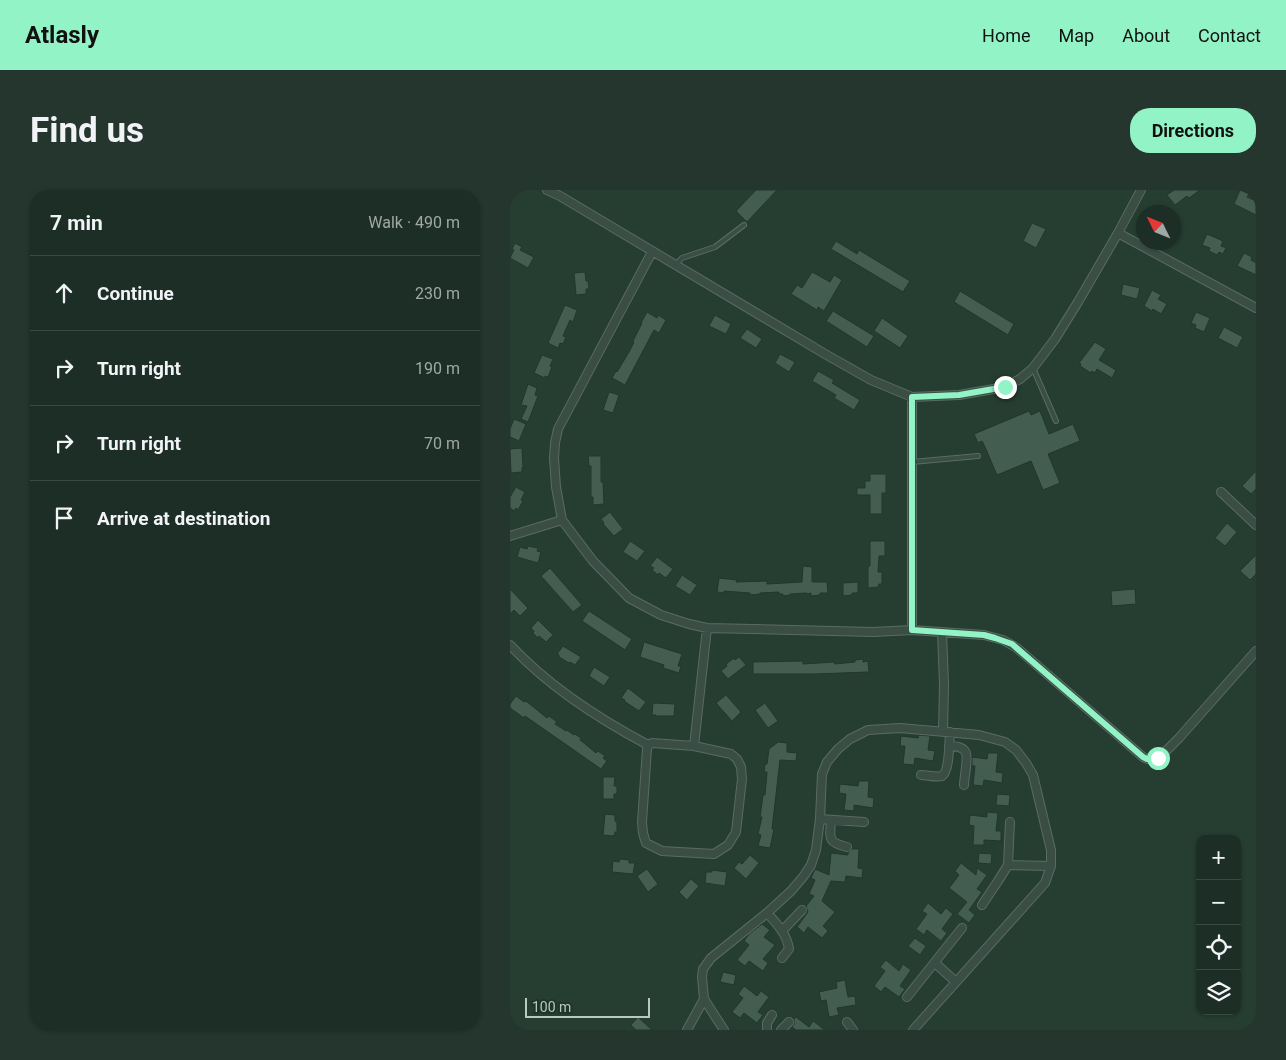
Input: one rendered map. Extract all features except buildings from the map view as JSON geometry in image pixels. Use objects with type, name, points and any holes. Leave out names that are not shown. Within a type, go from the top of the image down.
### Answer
[{"type":"street","points":[[547,190],[825,354],[878,383],[912,397],[959,395],[1005,387],[1020,379],[1033,368],[1055,338],[1141,190]]},
{"type":"street","points":[[1118,232],[1256,308]]},
{"type":"street","points":[[652,252],[558,429],[554,458],[556,487],[562,520],[593,561],[629,598],[660,615],[707,628],[873,632],[912,630],[984,635],[995,638],[1012,644],[1143,757],[1152,760],[1158,758],[1179,738],[1256,651]]},
{"type":"street","points":[[912,397],[912,630]]},
{"type":"street","points":[[1222,492],[1256,525]]},
{"type":"street","points":[[510,536],[562,520]]},
{"type":"street","points":[[694,746],[707,628]]},
{"type":"street","points":[[921,775],[939,777],[944,774],[947,768],[949,746],[946,732],[942,632]]},
{"type":"street","points":[[510,645],[561,690],[599,718],[648,745],[652,743],[694,746],[731,754],[737,759],[741,767],[742,779],[736,832],[728,846],[714,854],[662,851],[646,842],[642,822],[648,745]]},
{"type":"street","points":[[724,1030],[704,999],[703,969],[711,958],[791,891],[811,865],[816,850],[820,819],[822,774],[827,762],[838,749],[850,739],[868,730],[900,728],[979,735],[1005,742],[1016,750],[1033,775],[1052,850],[1051,866],[1045,883],[913,1030]]},
{"type":"street","points":[[949,746],[959,747],[966,755],[964,785]]},
{"type":"street","points":[[820,819],[864,822]]},
{"type":"street","points":[[831,820],[830,836],[832,842],[847,847]]},
{"type":"street","points":[[982,905],[1008,866],[1010,822]]},
{"type":"street","points":[[1008,866],[1051,866]]},
{"type":"street","points":[[782,931],[802,910]]},
{"type":"street","points":[[767,913],[782,931],[788,942],[789,949],[782,958]]},
{"type":"street","points":[[907,997],[962,928]]},
{"type":"street","points":[[935,963],[956,982]]},
{"type":"street","points":[[687,1030],[704,999]]},
{"type":"street","points":[[767,1030],[767,1023],[772,1015]]},
{"type":"street","points":[[781,1030],[789,1022]]},
{"type":"street","points":[[847,1022],[853,1030]]},
{"type":"lane","points":[[675,265],[682,258],[715,247],[744,225]]},
{"type":"lane","points":[[1033,368],[1056,421]]},
{"type":"lane","points":[[912,462],[978,456]]},
{"type":"route","points":[[1005,387],[959,395],[912,397],[912,630],[984,635],[1012,644],[1143,757],[1152,760],[1158,758]]}]
